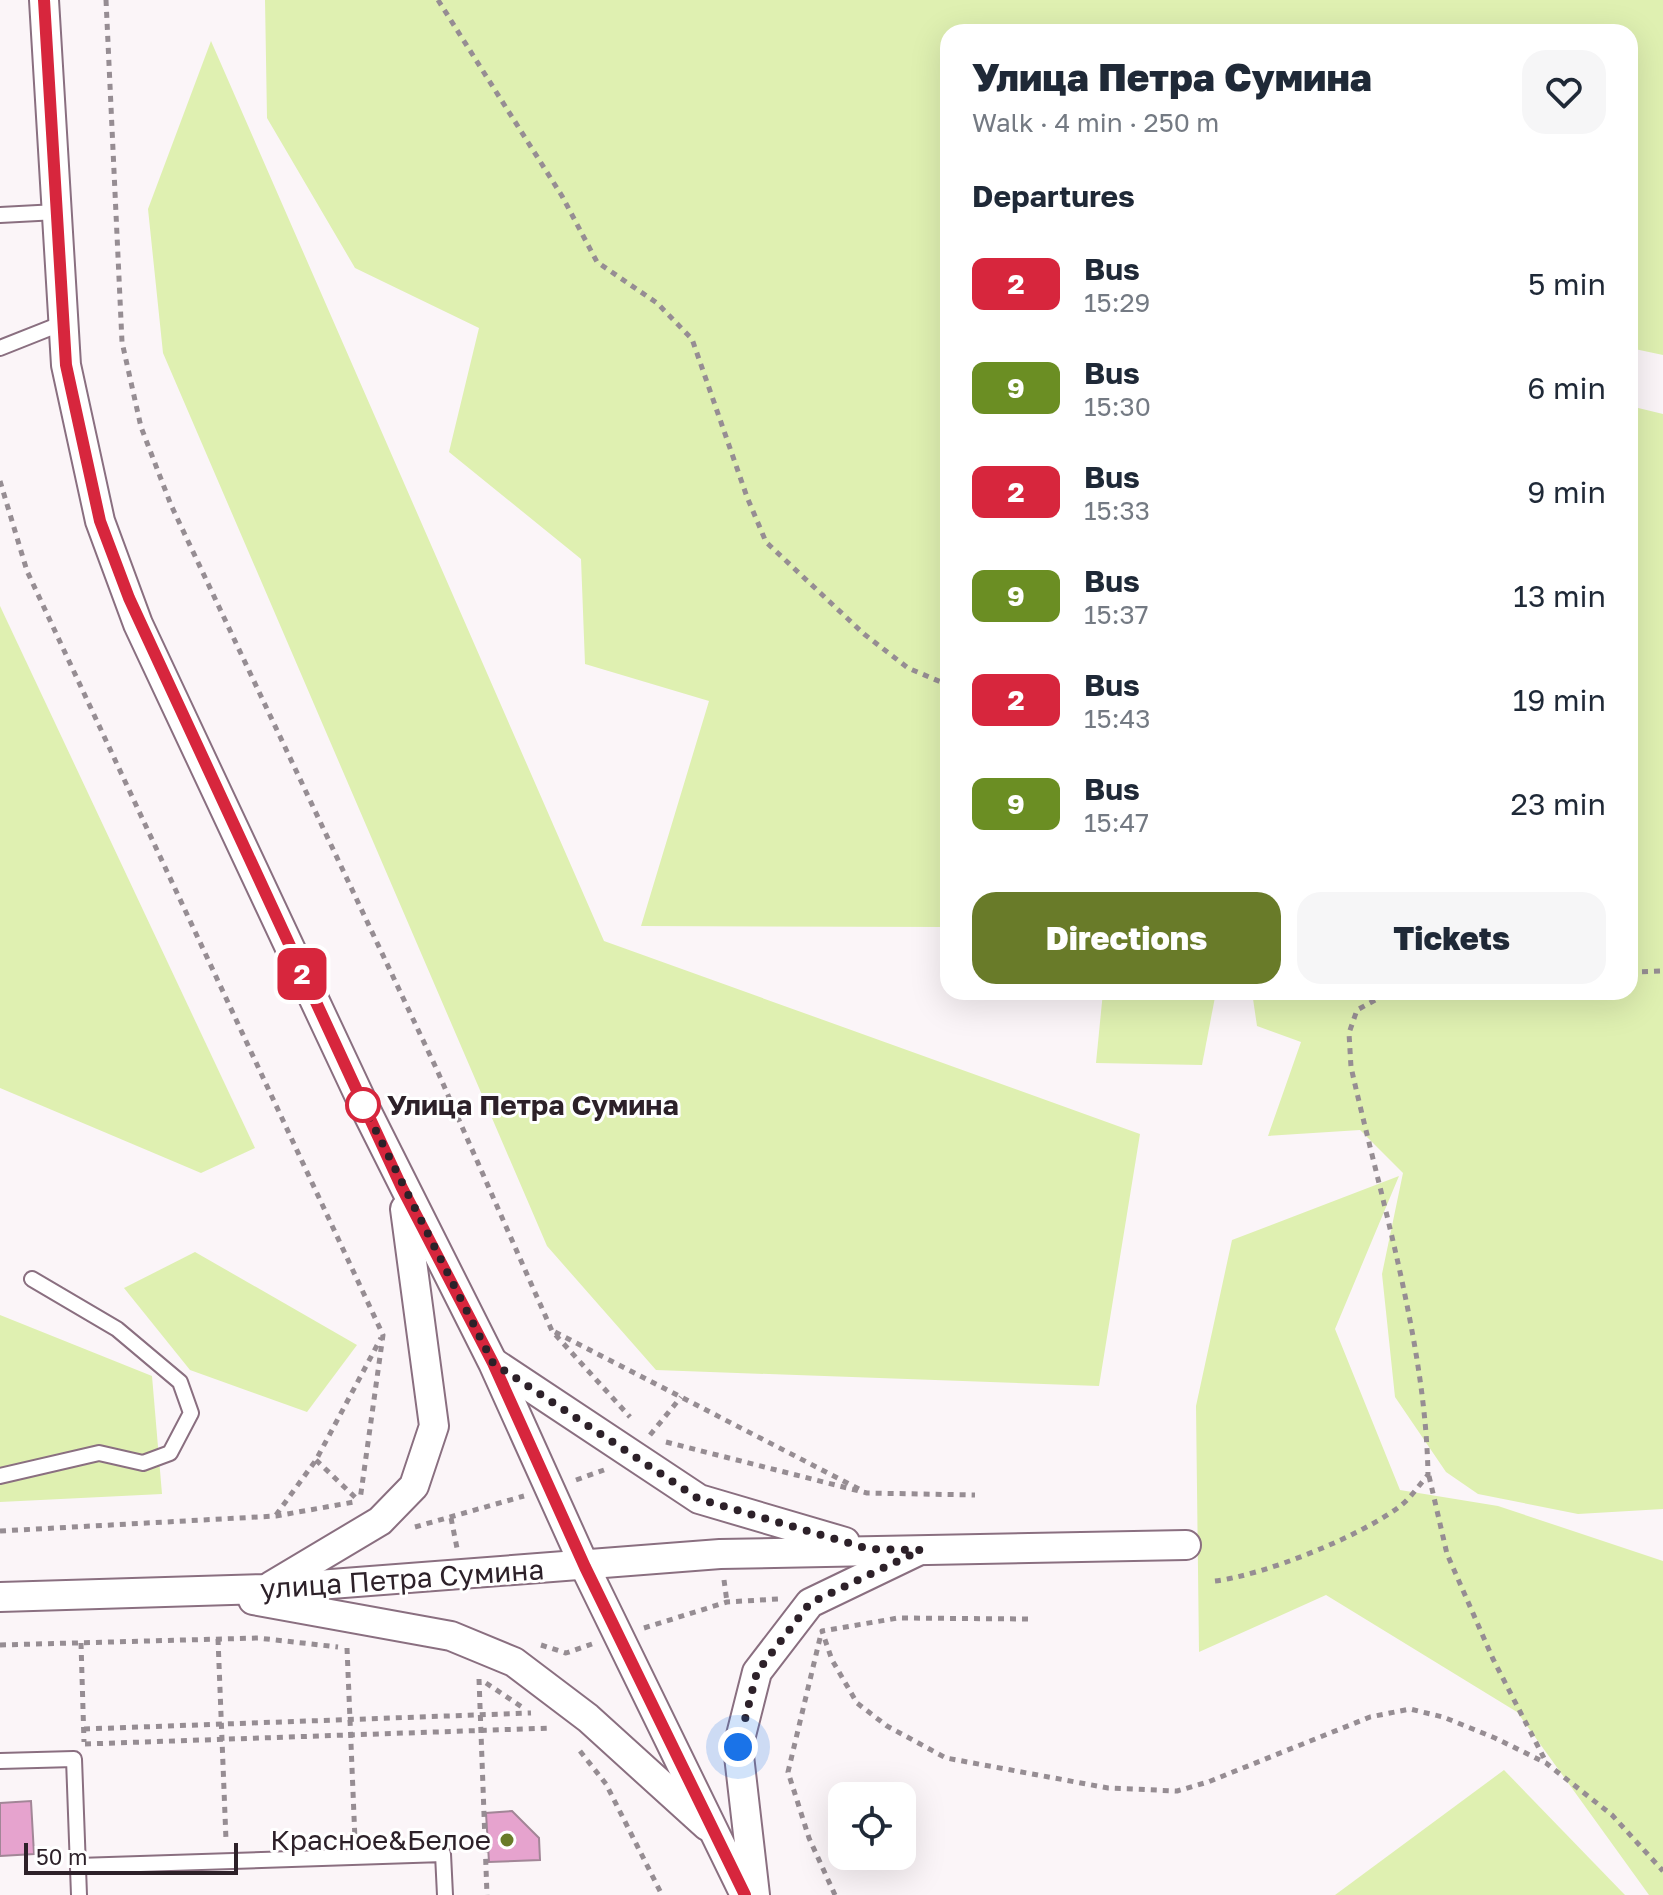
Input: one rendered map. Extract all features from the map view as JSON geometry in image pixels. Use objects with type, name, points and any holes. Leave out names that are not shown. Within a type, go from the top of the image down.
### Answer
[{"type":"street","points":[[44,0],[66,365],[100,521],[138,624],[402,1188],[493,1363],[585,1567],[745,1895]]},
{"type":"street","points":[[266,1589],[380,1521],[414,1486],[434,1426],[402,1188]]},
{"type":"street","points":[[493,1363],[639,1446],[699,1499],[869,1549]]},
{"type":"street","name":"улица Петра Сумина","points":[[0,1597],[266,1589],[462,1577],[720,1554],[1186,1545]]},
{"type":"street","points":[[755,1895],[738,1747],[757,1672],[813,1621],[810,1603],[921,1550]]},
{"type":"street","points":[[201,1591],[451,1636],[514,1662],[588,1718],[718,1837]]},
{"type":"lane","points":[[0,215],[57,212]]},
{"type":"lane","points":[[0,348],[63,323]]},
{"type":"lane","points":[[0,1476],[99,1453],[143,1463],[170,1453],[191,1413],[180,1382],[117,1329],[32,1279]]},
{"type":"lane","points":[[0,1761],[74,1759],[79,1895]]},
{"type":"lane","points":[[78,1866],[443,1854],[445,1895]]},
{"type":"path","points":[[106,0],[122,342],[141,427],[171,505],[352,885],[552,1331],[639,1446],[867,1493],[975,1495]]},
{"type":"path","points":[[438,0],[562,196],[597,262],[657,303],[692,339],[747,497],[766,542],[864,634],[908,668],[940,682]]},
{"type":"path","points":[[0,481],[27,571],[383,1335],[359,1501]]},
{"type":"path","points":[[1638,972],[1663,971]]},
{"type":"path","points":[[1374,1000],[1357,1010],[1349,1033],[1351,1067],[1402,1288],[1428,1427],[1428,1475],[1447,1554],[1493,1659],[1546,1763]]},
{"type":"path","points":[[552,1331],[867,1493]]},
{"type":"path","points":[[276,1516],[316,1460],[383,1335]]},
{"type":"path","points":[[316,1460],[391,1533],[451,1518],[614,1467],[639,1446],[681,1397]]},
{"type":"path","points":[[1215,1581],[1270,1567],[1328,1546],[1399,1507],[1428,1475]]},
{"type":"path","points":[[0,1531],[276,1516],[359,1501]]},
{"type":"path","points":[[451,1518],[462,1577]]},
{"type":"path","points":[[727,1602],[792,1598],[813,1621],[857,1703],[887,1726],[946,1758],[1108,1788],[1177,1791],[1208,1782],[1370,1717],[1410,1709],[1443,1717],[1546,1763],[1612,1815],[1663,1871]]},
{"type":"path","points":[[813,1621],[1028,1619]]},
{"type":"path","points":[[813,1621],[788,1772],[809,1838],[835,1895]]},
{"type":"path","points":[[0,1645],[258,1638],[360,1649]]},
{"type":"path","points":[[218,1639],[227,1861]]},
{"type":"path","points":[[526,1641],[566,1653]]},
{"type":"path","points":[[347,1648],[356,1857]]},
{"type":"path","points":[[466,1674],[479,1679],[562,1735]]},
{"type":"path","points":[[479,1679],[487,1895]]},
{"type":"path","points":[[84,1729],[531,1713]]},
{"type":"path","points":[[84,1744],[552,1728]]},
{"type":"path","points":[[572,1741],[606,1784],[662,1895]]},
{"type":"green space","points":[[265,0],[1663,0],[1663,355],[1638,350],[1638,24],[940,24],[940,927],[641,926],[709,701],[585,664],[581,559],[449,452],[479,328],[355,268],[267,118]]},
{"type":"green space","points":[[211,41],[604,941],[1140,1134],[1099,1386],[656,1370],[547,1246],[163,353],[148,209]]},
{"type":"green space","points":[[1638,408],[1663,414],[1663,1509],[1578,1514],[1478,1494],[1446,1472],[1395,1397],[1382,1274],[1403,1173],[1360,1130],[1268,1136],[1301,1042],[1257,1026],[1253,1000],[1638,1000]]},
{"type":"green space","points":[[0,606],[255,1148],[201,1173],[0,1088]]},
{"type":"green space","points":[[1102,1000],[1214,1000],[1202,1065],[1096,1063]]},
{"type":"green space","points":[[1399,1176],[1335,1329],[1400,1490],[1498,1506],[1663,1561],[1663,1895],[1649,1895],[1517,1712],[1326,1595],[1199,1652],[1196,1406],[1232,1240]]},
{"type":"green space","points":[[195,1252],[357,1345],[307,1412],[190,1370],[124,1288]]},
{"type":"green space","points":[[0,1315],[152,1376],[162,1494],[0,1502]]},
{"type":"green space","points":[[1504,1770],[1625,1895],[1335,1895]]},
{"type":"building","points":[[31,1801],[34,1854],[0,1856],[0,1803]]},
{"type":"building","points":[[512,1811],[539,1838],[540,1860],[489,1862],[486,1813]]},
{"type":"bus line","name":"2","points":[[44,0],[66,365],[100,521],[138,624],[402,1188],[493,1363],[585,1567],[745,1895]]},
{"type":"place","name":"Улица Петра Сумина","points":[[363,1105]]},
{"type":"place","name":"Красное&Белое","points":[[507,1840]]},
{"type":"route","points":[[363,1105],[402,1188],[493,1363],[699,1499],[869,1549],[921,1550],[810,1603],[757,1672],[738,1747]]}]
